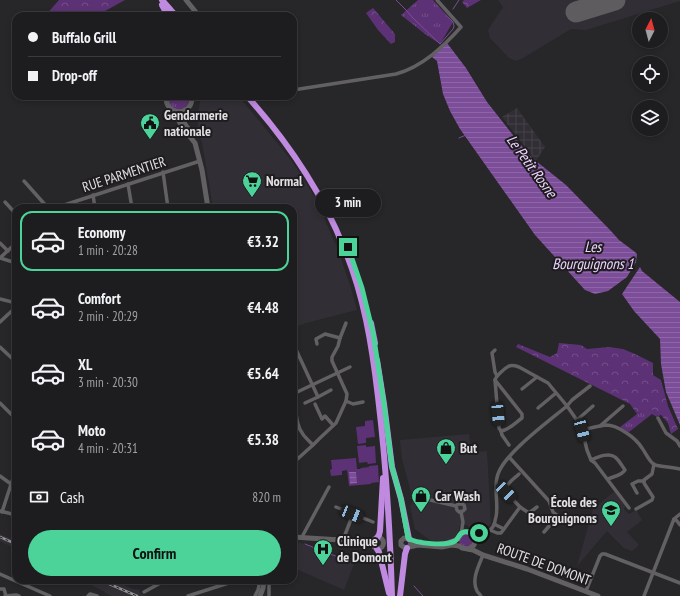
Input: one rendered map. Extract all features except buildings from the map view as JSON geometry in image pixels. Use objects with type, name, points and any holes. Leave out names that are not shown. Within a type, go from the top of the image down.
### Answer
[{"type":"highway","points":[[159,0],[166,12]]},
{"type":"highway","points":[[162,0],[172,12]]},
{"type":"highway","points":[[167,0],[178,12]]},
{"type":"highway","points":[[245,100],[255,109],[298,163],[321,198]]},
{"type":"highway","points":[[250,100],[284,140],[321,198],[345,248],[357,284],[368,325],[380,410],[392,535]]},
{"type":"highway","points":[[255,100],[286,136],[303,161],[338,222],[351,254],[362,288],[373,333],[392,467],[401,499],[409,539]]},
{"type":"highway","points":[[378,364],[387,444],[392,535],[392,596]]},
{"type":"highway","points":[[375,540],[380,531],[383,476],[380,410]]},
{"type":"highway","points":[[400,596],[405,554],[408,548]]},
{"type":"highway","points":[[377,549],[389,596]]},
{"type":"highway","points":[[392,551],[396,596]]},
{"type":"main road","points":[[186,0],[196,12]]},
{"type":"main road","points":[[166,100],[168,107],[173,111],[180,124],[195,142],[200,159]]},
{"type":"main road","points":[[192,100],[191,104],[182,115],[182,120],[196,139],[207,204]]},
{"type":"main road","points":[[173,111],[179,112],[185,110]]},
{"type":"main road","points":[[297,538],[382,540],[383,543],[400,542],[403,538],[406,538],[416,542],[444,544],[458,539],[461,534],[465,532],[474,535],[475,542],[472,548],[469,549],[452,545],[442,547],[418,545],[408,548],[402,547],[400,542]]},
{"type":"main road","points":[[408,548],[411,544],[409,539]]},
{"type":"main road","points":[[458,539],[459,546]]},
{"type":"main road","points":[[375,540],[373,546],[377,549],[381,548],[383,543]]},
{"type":"main road","name":"ROUTE DE DOMONT","points":[[475,542],[477,548],[483,555]]},
{"type":"main road","name":"ROUTE DE DOMONT","points":[[469,549],[598,596]]},
{"type":"main road","points":[[260,596],[264,584]]},
{"type":"street","points":[[297,89],[404,72],[415,67],[451,38],[460,27],[437,0]]},
{"type":"street","name":"RUE PARMENTIER","points":[[68,204],[200,159]]},
{"type":"street","points":[[163,172],[167,204]]},
{"type":"street","points":[[24,181],[44,204]]},
{"type":"street","points":[[128,184],[131,204]]},
{"type":"street","points":[[93,196],[94,204]]},
{"type":"street","points":[[5,202],[12,210]]},
{"type":"street","points":[[0,243],[8,251]]},
{"type":"street","points":[[0,258],[12,247]]},
{"type":"street","points":[[0,258],[12,262]]},
{"type":"street","points":[[0,299],[12,302]]},
{"type":"street","points":[[0,322],[12,311]]},
{"type":"street","points":[[297,459],[313,446],[336,423],[346,401],[347,394],[332,361],[332,357],[338,346],[346,323]]},
{"type":"street","points":[[317,344],[316,339],[325,334],[340,338]]},
{"type":"street","points":[[0,346],[12,358]]},
{"type":"street","points":[[495,350],[492,353],[496,378],[499,428],[509,445]]},
{"type":"street","points":[[297,352],[318,397]]},
{"type":"street","points":[[496,378],[510,366],[514,366],[519,367],[548,384],[577,420],[582,430],[591,460],[608,479],[629,508]]},
{"type":"street","points":[[297,392],[350,367]]},
{"type":"street","points":[[522,389],[537,377]]},
{"type":"street","points":[[496,378],[522,414],[522,418],[508,430],[501,431]]},
{"type":"street","points":[[475,542],[480,536],[488,532],[494,524],[498,505],[497,478],[500,469],[509,457],[525,441],[590,386]]},
{"type":"street","points":[[305,403],[331,390]]},
{"type":"street","points":[[538,408],[556,393]]},
{"type":"street","points":[[346,401],[353,404],[363,402]]},
{"type":"street","points":[[0,403],[12,415]]},
{"type":"street","points":[[315,404],[322,419],[325,416],[333,425]]},
{"type":"street","points":[[577,420],[593,406]]},
{"type":"street","points":[[599,427],[623,406]]},
{"type":"street","points":[[0,410],[5,408]]},
{"type":"street","points":[[658,418],[666,432],[677,441],[680,446]]},
{"type":"street","points":[[297,423],[300,430],[313,446]]},
{"type":"street","points":[[582,430],[607,425],[615,427],[630,435],[642,446],[654,464],[680,468]]},
{"type":"street","points":[[591,460],[600,456],[611,455],[616,458],[625,470],[623,474],[608,479]]},
{"type":"street","points":[[509,457],[549,501],[553,512],[558,516],[544,532]]},
{"type":"street","points":[[637,493],[632,484],[638,481],[644,481],[652,474],[654,464]]},
{"type":"street","points":[[519,474],[508,485],[506,492],[520,507],[529,513],[536,507]]},
{"type":"street","points":[[0,476],[11,484],[1,512],[12,514]]},
{"type":"street","points":[[636,509],[652,500],[653,497],[644,484],[644,481]]},
{"type":"street","points":[[303,538],[328,487]]},
{"type":"street","points":[[422,498],[456,506],[460,503],[464,505],[465,509],[461,512]]},
{"type":"street","points":[[456,506],[457,510],[461,512],[465,527],[471,534],[490,530],[501,533],[520,507]]},
{"type":"street","points":[[336,507],[373,522]]},
{"type":"street","points":[[343,540],[352,514]]},
{"type":"street","points":[[644,596],[674,519],[680,514]]},
{"type":"street","points":[[674,519],[677,520],[680,525]]},
{"type":"street","points":[[461,534],[463,522]]},
{"type":"street","points":[[494,524],[504,530]]},
{"type":"street","points":[[586,592],[602,554],[680,583]]},
{"type":"street","points":[[481,596],[477,591],[476,578],[478,566],[483,555]]},
{"type":"street","points":[[0,574],[12,579]]},
{"type":"street","points":[[23,584],[50,596]]},
{"type":"street","points":[[144,592],[159,584]]},
{"type":"street","points":[[188,596],[226,584]]},
{"type":"street","points":[[255,596],[259,584]]},
{"type":"street","points":[[269,584],[269,596]]},
{"type":"street","points":[[0,589],[4,589],[5,596],[18,596]]},
{"type":"street","points":[[89,595],[97,596]]},
{"type":"shaded area","points":[[498,0],[680,0],[644,12],[632,12],[632,16],[586,30],[571,29],[516,61],[509,58],[490,38],[488,30],[503,7]]},
{"type":"shaded area","points":[[242,100],[292,161],[316,199],[338,250],[357,310],[297,326],[297,204],[212,204],[202,142],[199,136],[197,114],[200,101]]},
{"type":"shaded area","points":[[517,108],[545,147],[536,161],[502,117]]},
{"type":"shaded area","points":[[469,434],[471,453],[487,451],[491,524],[476,532],[471,530],[467,525],[459,526],[459,530],[454,538],[445,542],[431,541],[415,529],[410,506],[413,500],[402,459],[400,440]]},
{"type":"shaded area","name":"École des Bourguignons","points":[[615,491],[625,506],[624,509],[629,514],[636,510],[642,520],[627,532],[639,545],[632,551],[624,548],[607,531],[577,566],[593,509]]},
{"type":"shaded area","points":[[0,534],[12,539],[12,547],[0,541]]},
{"type":"shaded area","name":"Clinique de Domont","points":[[299,542],[354,564],[344,590],[297,569],[297,550]]},
{"type":"shaded area","points":[[89,584],[124,584],[133,589],[140,590],[139,592],[143,595],[149,596],[112,596]]},
{"type":"green space","points":[[59,0],[125,0],[103,12],[48,12]]},
{"type":"green space","points":[[418,0],[433,0],[453,22],[440,44],[401,15]]},
{"type":"green space","points":[[464,0],[481,0],[467,8],[462,2]]},
{"type":"green space","points":[[373,8],[395,34],[395,42],[391,44],[378,30],[366,13]]},
{"type":"green space","points":[[168,100],[189,100],[187,105],[181,109],[174,109],[168,103]]},
{"type":"green space","points":[[559,343],[581,345],[587,349],[609,347],[623,349],[653,363],[653,375],[661,380],[668,406],[678,429],[671,434],[668,423],[661,415],[658,416],[653,410],[645,413],[641,411],[637,414],[630,404],[516,347],[518,344],[550,357],[557,353]]},
{"type":"green space","points":[[653,410],[658,416],[657,417],[652,414],[629,432],[620,427],[641,411]]},
{"type":"green space","points":[[373,420],[375,437],[366,438],[366,443],[358,444],[356,427],[365,426],[365,421]]},
{"type":"green space","points":[[366,445],[366,447],[375,446],[376,463],[359,463],[357,446]]},
{"type":"green space","points":[[356,458],[357,469],[378,465],[379,482],[349,486],[347,470],[342,471],[342,475],[331,476],[331,460]]},
{"type":"green space","points":[[466,534],[471,536],[473,541],[471,546],[466,548],[461,546],[459,541],[461,536]]},
{"type":"water","name":"Les Bourguignons 1","points":[[447,43],[466,68],[487,102],[528,154],[566,185],[619,240],[637,254],[636,262],[627,277],[608,291],[595,294],[585,290],[535,235],[460,129],[443,94],[437,61],[432,57]]},
{"type":"water","points":[[640,267],[642,271],[680,302],[680,425],[666,392],[661,364],[660,339],[634,311],[622,294]]},
{"type":"water","points":[[349,472],[356,472],[357,483],[350,484]]},
{"type":"waterway","name":"Le Petit Rosne","points":[[396,0],[440,44],[454,26],[453,22],[448,17]]},
{"type":"waterway","points":[[453,9],[459,0]]},
{"type":"waterway","points":[[459,138],[466,135]]},
{"type":"waterway","points":[[305,544],[348,561],[358,561]]},
{"type":"waterway","points":[[414,586],[423,596]]},
{"type":"runway","points":[[576,12],[615,0]]},
{"type":"railway","points":[[0,537],[12,542]]},
{"type":"railway","points":[[109,584],[137,596]]},
{"type":"place","name":"Gendarmerie nationale","points":[[150,140]]},
{"type":"place","name":"Normal","points":[[252,198]]},
{"type":"place","name":"But","points":[[446,465]]},
{"type":"place","name":"Car Wash","points":[[421,513]]},
{"type":"place","name":"École des Bourguignons","points":[[611,527]]},
{"type":"place","name":"Clinique de Domont","points":[[323,566]]},
{"type":"route","points":[[348,247],[362,288],[370,318],[384,404],[392,467],[401,499],[408,538],[416,542],[444,544],[458,539],[460,534],[463,532],[472,534],[479,533]]}]
